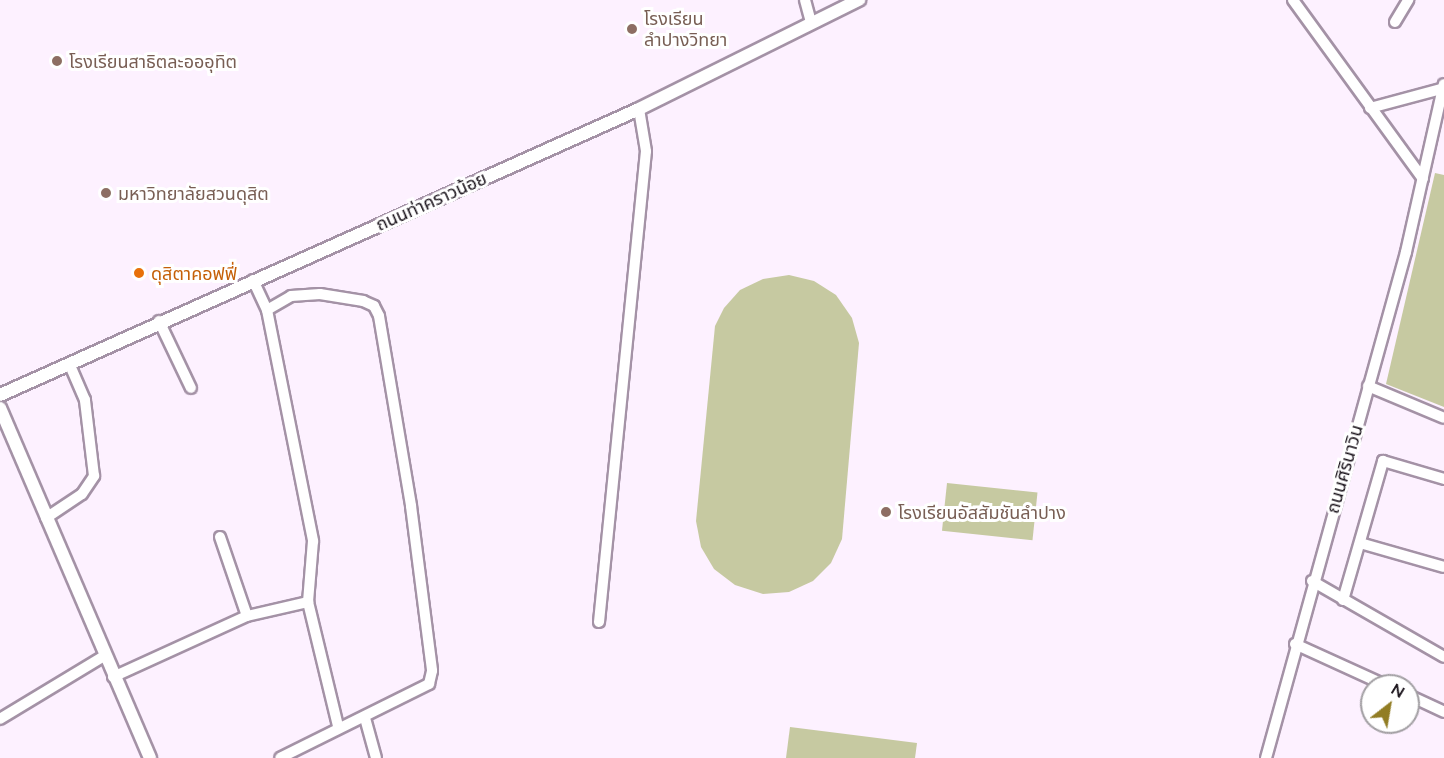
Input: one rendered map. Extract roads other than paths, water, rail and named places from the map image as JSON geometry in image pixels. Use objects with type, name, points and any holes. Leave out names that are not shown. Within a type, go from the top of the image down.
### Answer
[{"type":"street","points":[[805,0],[810,22]]},
{"type":"street","name":"ถนนท่าคราวน้อย","points":[[0,394],[159,321],[639,109],[810,22],[859,0]]},
{"type":"street","points":[[1293,0],[1423,179]]},
{"type":"street","points":[[1395,22],[1408,0]]},
{"type":"street","name":"ถนนศิรินาวิน","points":[[1266,758],[1312,581],[1368,386],[1423,179],[1443,86],[1370,108]]},
{"type":"street","points":[[599,622],[646,151],[639,109]]},
{"type":"street","points":[[253,280],[267,310],[313,541],[308,602],[338,726]]},
{"type":"street","points":[[267,310],[291,296],[320,294],[363,301],[374,306],[379,316],[411,506],[432,671],[429,684],[365,718],[338,726],[280,758]]},
{"type":"street","points":[[159,321],[191,388]]},
{"type":"street","points":[[46,518],[82,494],[94,476],[85,400],[69,363]]},
{"type":"street","points":[[1368,386],[1444,418]]},
{"type":"street","points":[[0,408],[104,656],[150,758]]},
{"type":"street","points":[[1343,600],[1383,461],[1444,479]]},
{"type":"street","points":[[220,537],[247,616]]},
{"type":"street","points":[[1360,543],[1444,567]]},
{"type":"street","points":[[1312,581],[1444,657]]},
{"type":"street","points":[[113,677],[247,616],[308,602]]},
{"type":"street","points":[[1295,644],[1361,674]]},
{"type":"street","points":[[0,719],[104,656]]},
{"type":"street","points":[[1420,701],[1444,712]]},
{"type":"street","points":[[365,718],[376,758]]},
{"type":"place","name":"โรงเรียน ลำปางวิทยา","points":[[632,29]]},
{"type":"place","name":"โรงเรียนสาธิตละอออุทิต","points":[[57,61]]},
{"type":"place","name":"มหาวิทยาลัยสวนดุสิต","points":[[106,193]]},
{"type":"place","name":"ดุสิตาคอฟฟี่","points":[[139,273]]},
{"type":"place","name":"โรงเรียนอัสสัมชันลำปาง","points":[[886,512]]}]
